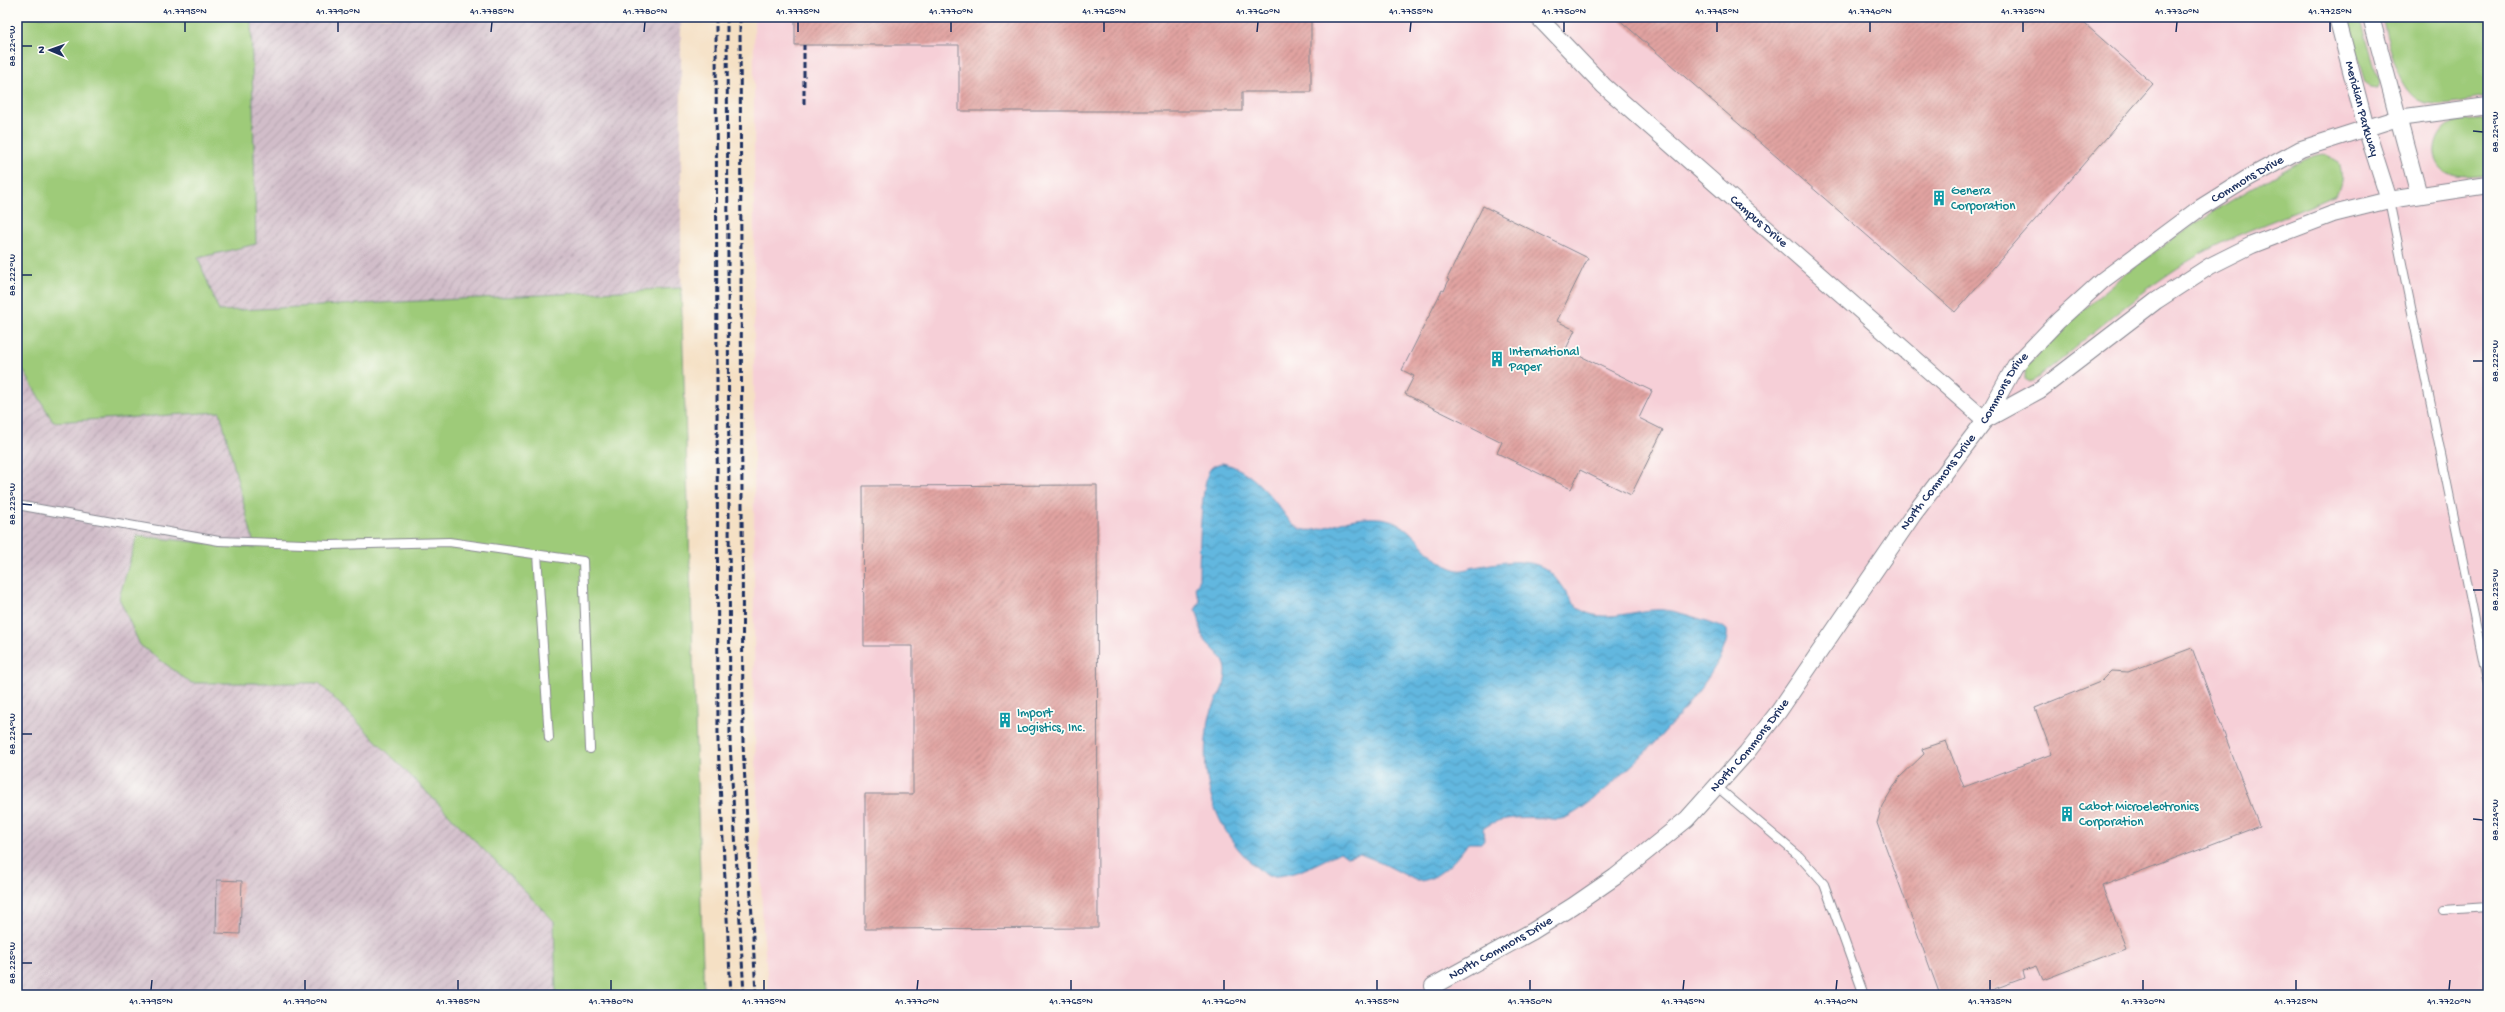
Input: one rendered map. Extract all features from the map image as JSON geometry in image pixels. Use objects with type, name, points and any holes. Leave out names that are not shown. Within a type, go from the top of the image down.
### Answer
[{"type":"street","name":"Campus Drive","points":[[1538,17],[1604,86],[1985,420]]},
{"type":"street","name":"Meridian Parkway","points":[[2337,17],[2366,128],[2389,200]]},
{"type":"street","points":[[2371,17],[2419,195]]},
{"type":"street","name":"Commons Drive","points":[[1985,420],[2014,366],[2058,321],[2103,280],[2200,208],[2248,178],[2301,149],[2398,118],[2488,106]]},
{"type":"street","name":"Commons Drive","points":[[1985,420],[2040,390],[2156,301],[2210,266],[2293,228],[2333,214],[2389,200],[2488,185]]},
{"type":"street","name":"North Commons Drive","points":[[1434,990],[1579,902],[1615,877],[1686,819],[1779,711],[1913,515],[1985,420]]},
{"type":"lane","points":[[2389,200],[2488,684]]},
{"type":"lane","points":[[17,505],[219,541],[331,544],[449,542],[583,561],[590,749]]},
{"type":"lane","points":[[537,554],[549,738]]},
{"type":"lane","points":[[1716,786],[1799,856],[1817,875],[1835,912],[1864,995]]},
{"type":"lane","points":[[2444,910],[2488,906]]},
{"type":"shaded area","points":[[17,17],[681,17],[681,265],[689,745],[703,995],[17,995]]},
{"type":"shaded area","points":[[754,17],[2488,17],[2488,995],[769,995],[763,930],[754,718]]},
{"type":"green space","points":[[17,17],[251,17],[256,244],[198,258],[219,311],[681,288],[704,995],[556,995],[554,921],[319,683],[191,683],[140,645],[119,598],[137,536],[255,548],[220,412],[53,422],[17,359]]},
{"type":"green space","points":[[2347,17],[2360,17],[2379,82],[2377,88],[2371,87],[2366,83]]},
{"type":"green space","points":[[2382,17],[2483,17],[2488,20],[2488,97],[2442,104],[2427,103],[2417,99],[2409,91],[2396,67]]},
{"type":"green space","points":[[2488,118],[2488,175],[2461,177],[2446,172],[2440,167],[2436,160],[2435,145],[2442,131],[2454,122]]},
{"type":"green space","points":[[2324,154],[2339,163],[2341,179],[2340,187],[2336,195],[2231,238],[2197,256],[2176,269],[2135,299],[2036,379],[2030,382],[2025,379],[2025,367],[2070,323],[2117,281],[2159,248],[2203,218],[2291,166],[2311,157]]},
{"type":"water","points":[[1222,463],[1240,469],[1255,480],[1292,523],[1301,529],[1318,529],[1345,521],[1362,518],[1380,518],[1390,520],[1400,524],[1439,560],[1458,570],[1510,562],[1536,565],[1551,573],[1571,600],[1582,611],[1599,616],[1655,610],[1665,610],[1687,615],[1723,627],[1727,630],[1724,649],[1710,674],[1689,703],[1664,732],[1609,786],[1585,806],[1567,817],[1561,819],[1512,818],[1489,825],[1483,829],[1484,840],[1482,843],[1468,843],[1453,862],[1432,878],[1425,880],[1417,881],[1380,862],[1360,854],[1347,857],[1340,852],[1305,869],[1287,875],[1268,876],[1250,861],[1235,845],[1223,826],[1214,805],[1208,783],[1205,761],[1206,738],[1210,716],[1224,683],[1226,670],[1223,661],[1202,636],[1199,617],[1195,610],[1200,601],[1195,588],[1199,582],[1199,557],[1204,488],[1207,475],[1211,468]]},
{"type":"building","points":[[795,17],[1311,17],[1311,92],[1242,92],[1242,111],[959,111],[959,45],[795,45]]},
{"type":"building","name":"Genera Corporation","points":[[1616,17],[2077,17],[2153,84],[1955,312]]},
{"type":"building","name":"International Paper","points":[[1483,206],[1588,258],[1557,321],[1575,330],[1566,349],[1652,391],[1639,418],[1663,430],[1631,495],[1580,470],[1571,489],[1497,453],[1502,442],[1405,394],[1414,376],[1402,370],[1442,290],[1444,291],[1449,280],[1447,279]]},
{"type":"building","name":"Import Logistics, Inc.","points":[[1097,485],[1098,928],[865,929],[865,794],[913,794],[913,646],[864,646],[863,486]]},
{"type":"building","name":"Cabot Microelectronics Corporation","points":[[2192,648],[2259,826],[2102,886],[2126,948],[2043,980],[2037,966],[2022,971],[2024,978],[1978,995],[1940,995],[1877,823],[1882,806],[1899,778],[1924,754],[1922,749],[1946,741],[1964,787],[2052,754],[2035,708],[2100,682],[2111,671],[2128,672]]},
{"type":"building","points":[[217,880],[242,881],[240,934],[216,933]]},
{"type":"railway","points":[[716,17],[718,744],[731,995]]},
{"type":"railway","points":[[727,17],[730,743],[744,995]]},
{"type":"railway","points":[[740,17],[743,744],[756,995]]},
{"type":"railway","points":[[804,45],[804,104]]},
{"type":"place","name":"Genera Corporation","points":[[1939,198]]},
{"type":"place","name":"International Paper","points":[[1497,359]]},
{"type":"place","name":"Import Logistics, Inc.","points":[[1005,720]]},
{"type":"place","name":"Cabot Microelectronics Corporation","points":[[2067,814]]}]
